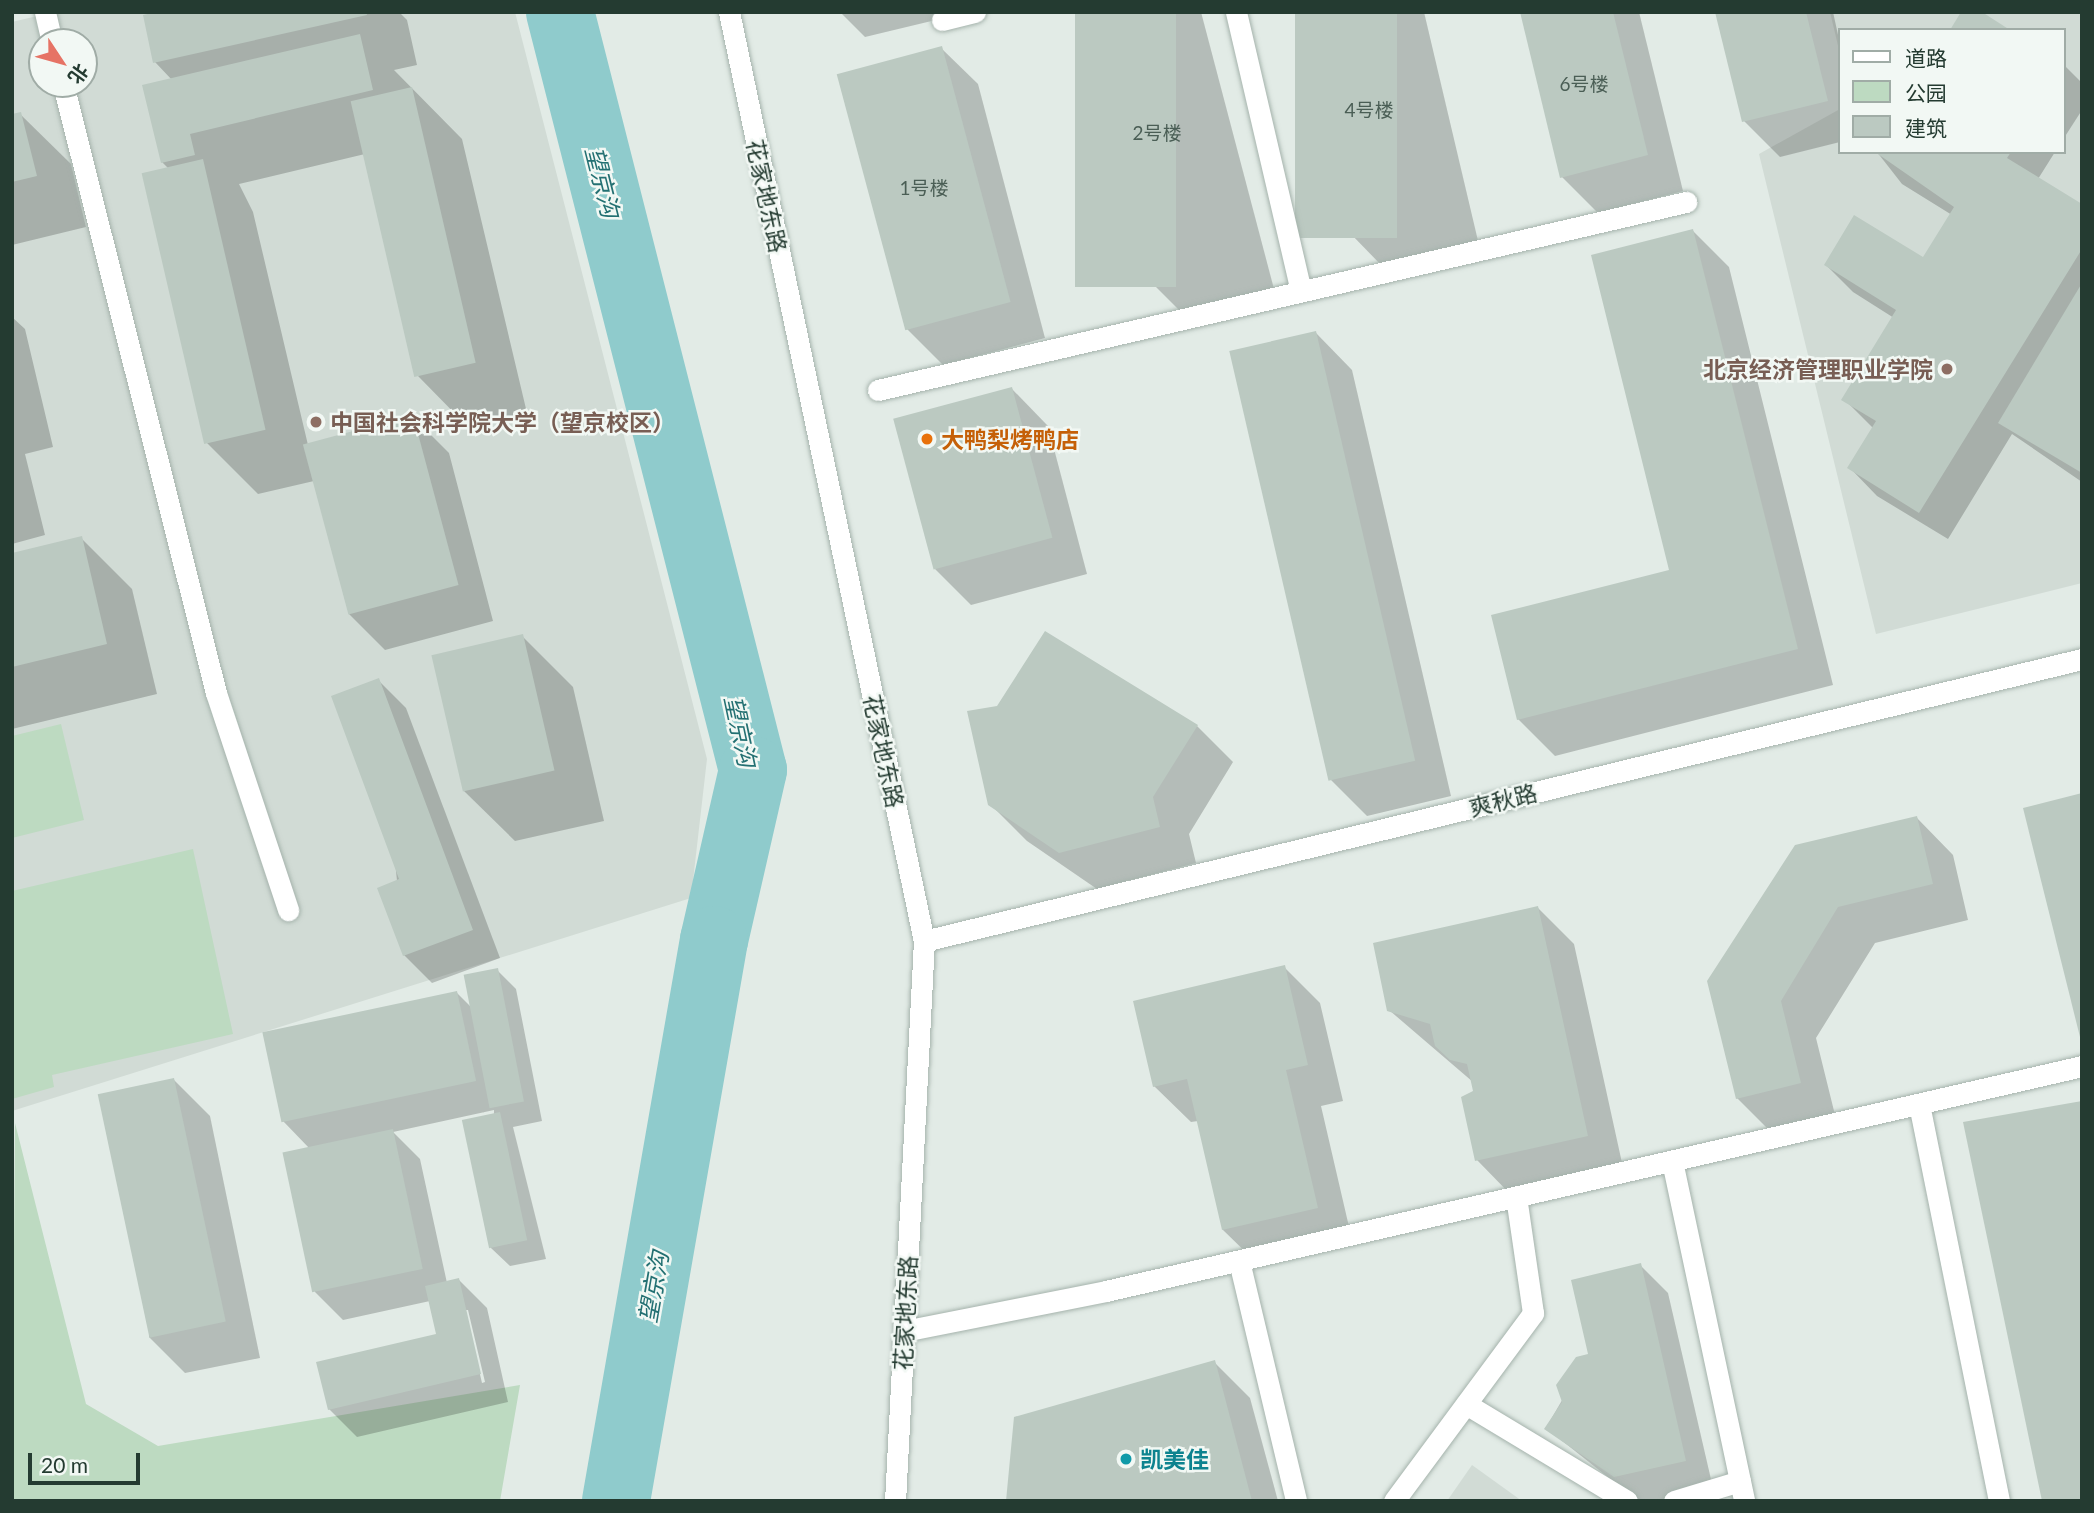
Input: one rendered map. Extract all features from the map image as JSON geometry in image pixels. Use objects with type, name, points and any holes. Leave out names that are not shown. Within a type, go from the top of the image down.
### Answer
[{"type":"street","name":"花家地东路","points":[[729,12],[924,941],[895,1501]]},
{"type":"street","points":[[942,20],[975,12]]},
{"type":"street","points":[[1236,12],[1301,291]]},
{"type":"street","points":[[67,98],[216,693],[288,910]]},
{"type":"street","points":[[878,390],[1686,202]]},
{"type":"street","name":"爽秋路","points":[[924,941],[2082,659]]},
{"type":"street","points":[[904,1331],[1239,1261],[2082,1066]]},
{"type":"street","points":[[1919,1104],[1999,1501]]},
{"type":"street","points":[[1672,1161],[1742,1491],[1674,1501]]},
{"type":"street","points":[[1394,1501],[1533,1313],[1516,1197]]},
{"type":"street","points":[[1239,1261],[1296,1501]]},
{"type":"street","points":[[1466,1404],[1627,1501]]},
{"type":"shaded area","name":"中国社会科学院大学（望京校区）","points":[[54,12],[515,12],[707,759],[691,898],[12,1111],[12,22]]},
{"type":"shaded area","name":"北京经济管理职业学院","points":[[1830,12],[2082,12],[2082,583],[1876,634],[1759,154],[1839,110],[1839,154],[2066,154],[2066,28],[1839,28],[1839,50]]},
{"type":"shaded area","points":[[1472,1465],[1522,1501],[1447,1501]]},
{"type":"green space","points":[[61,724],[84,820],[12,838],[12,736]]},
{"type":"green space","points":[[193,849],[233,1034],[52,1075],[54,1087],[12,1099],[12,891]]},
{"type":"green space","points":[[15,1123],[86,1404],[158,1446],[520,1385],[500,1501],[12,1501]]},
{"type":"building","points":[[156,12],[366,12],[367,15],[153,63],[143,15]]},
{"type":"building","points":[[1075,12],[1176,12],[1176,287],[1075,287]]},
{"type":"building","points":[[1295,12],[1397,12],[1397,238],[1295,238]]},
{"type":"building","points":[[1520,12],[1613,12],[1648,155],[1560,178]]},
{"type":"building","points":[[1715,12],[1806,12],[1828,101],[1742,122]]},
{"type":"building","points":[[1961,12],[1982,12],[2007,28],[1951,28]]},
{"type":"building","points":[[360,34],[373,90],[190,134],[195,155],[161,163],[142,85]]},
{"type":"building","points":[[942,46],[1011,302],[905,330],[837,74]]},
{"type":"building","points":[[412,87],[476,363],[414,377],[351,101]]},
{"type":"building","points":[[21,112],[37,176],[12,182],[12,114]]},
{"type":"building","points":[[1878,154],[2010,154],[2007,158],[2082,204],[2082,249],[1919,513],[1847,468],[1876,421],[1841,400],[1896,310],[1824,265],[1854,215],[1923,257],[1954,207]]},
{"type":"building","points":[[203,159],[266,430],[204,444],[142,173]]},
{"type":"building","points":[[1693,229],[1798,649],[1517,720],[1491,615],[1669,570],[1591,255]]},
{"type":"building","points":[[2082,283],[2082,473],[1998,423]]},
{"type":"building","points":[[1316,331],[1415,761],[1328,781],[1229,351]]},
{"type":"building","points":[[1012,387],[1052,538],[934,570],[893,419]]},
{"type":"building","points":[[413,415],[459,585],[348,615],[303,445]]},
{"type":"building","points":[[82,536],[107,644],[12,667],[12,553]]},
{"type":"building","points":[[1045,631],[1198,725],[1153,797],[1160,827],[1059,853],[988,805],[967,711],[997,706]]},
{"type":"building","points":[[523,634],[554,770],[463,792],[431,655]]},
{"type":"building","points":[[379,678],[473,930],[403,956],[377,888],[399,879],[331,696]]},
{"type":"building","points":[[2082,793],[2082,1041],[2081,1041],[2023,808]]},
{"type":"building","points":[[1917,816],[1933,884],[1838,907],[1781,1001],[1801,1083],[1736,1099],[1707,981],[1795,845]]},
{"type":"building","points":[[1538,906],[1588,1136],[1475,1161],[1461,1097],[1473,1091],[1467,1064],[1450,1060],[1435,1046],[1430,1024],[1387,1011],[1373,943]]},
{"type":"building","points":[[1285,965],[1308,1065],[1286,1070],[1318,1208],[1222,1230],[1187,1079],[1153,1087],[1133,1001]]},
{"type":"building","points":[[498,968],[524,1102],[490,1108],[464,975]]},
{"type":"building","points":[[457,991],[476,1081],[281,1122],[262,1032]]},
{"type":"building","points":[[174,1078],[226,1322],[149,1338],[98,1094]]},
{"type":"building","points":[[2082,1101],[2082,1501],[2042,1501],[1963,1122]]},
{"type":"building","points":[[500,1112],[527,1240],[489,1248],[462,1120]]},
{"type":"building","points":[[393,1129],[423,1269],[312,1292],[282,1152]]},
{"type":"building","points":[[1641,1263],[1686,1461],[1614,1477],[1544,1429],[1562,1402],[1556,1385],[1576,1357],[1588,1354],[1571,1280]]},
{"type":"building","points":[[459,1278],[481,1374],[328,1410],[316,1362],[436,1334],[425,1286]]},
{"type":"building","name":"凯美佳","points":[[1215,1360],[1252,1501],[1006,1501],[1014,1417]]},
{"type":"waterway","name":"望京沟","points":[[560,12],[753,770],[714,940],[616,1501]]},
{"type":"place","name":"北京经济管理职业学院","points":[[1947,369]]},
{"type":"place","name":"中国社会科学院大学（望京校区）","points":[[316,422]]},
{"type":"place","name":"大鸭梨烤鸭店","points":[[927,439]]},
{"type":"place","name":"凯美佳","points":[[1126,1459]]}]
